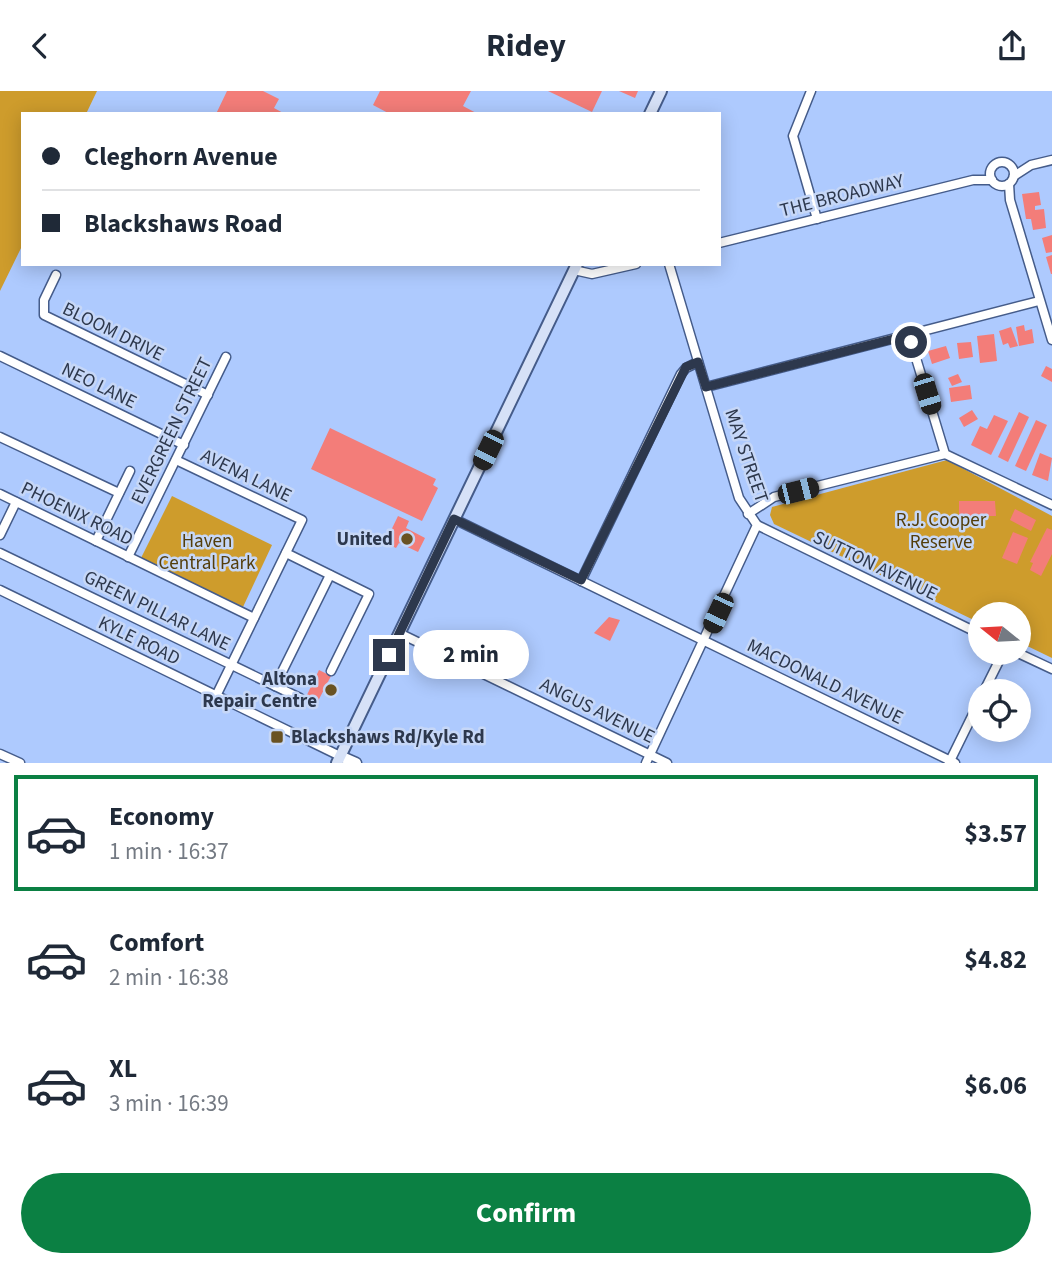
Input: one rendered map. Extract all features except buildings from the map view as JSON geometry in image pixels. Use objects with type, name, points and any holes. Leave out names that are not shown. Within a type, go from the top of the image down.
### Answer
[{"type":"main road","points":[[651,112],[661,91]]},
{"type":"main road","points":[[338,760],[576,267]]},
{"type":"street","points":[[811,91],[793,136],[817,219]]},
{"type":"street","points":[[1052,160],[1031,165],[999,162],[991,168],[1004,181],[1052,340]]},
{"type":"street","points":[[1004,181],[1009,164]]},
{"type":"street","points":[[1004,181],[1031,165]]},
{"type":"street","name":"THE BROADWAY","points":[[973,180],[991,168]]},
{"type":"street","name":"THE BROADWAY","points":[[721,243],[973,180],[1004,181]]},
{"type":"street","points":[[576,267],[592,274],[627,266]]},
{"type":"street","name":"MAY STREET","points":[[648,759],[757,525],[739,498],[670,266]]},
{"type":"street","name":"BLOOM DRIVE","points":[[56,275],[44,300],[44,315],[208,395]]},
{"type":"street","points":[[706,387],[1039,301]]},
{"type":"street","points":[[909,335],[945,454]]},
{"type":"street","name":"NEO LANE","points":[[0,356],[184,445]]},
{"type":"street","name":"EVERGREEN STREET","points":[[128,557],[226,357]]},
{"type":"street","points":[[581,580],[681,374],[686,367],[698,362]]},
{"type":"street","points":[[0,437],[119,493]]},
{"type":"street","points":[[748,514],[774,497],[945,454],[1052,505]]},
{"type":"street","name":"AVENA LANE","points":[[176,460],[302,520],[286,554]]},
{"type":"street","points":[[96,541],[130,471]]},
{"type":"street","name":"PHOENIX ROAD","points":[[0,494],[254,618]]},
{"type":"street","points":[[0,535],[16,502]]},
{"type":"street","name":"MACDONALD AVENUE","points":[[454,519],[952,762]]},
{"type":"street","name":"SUTTON AVENUE","points":[[757,525],[968,628]]},
{"type":"street","name":"GREEN PILLAR LANE","points":[[0,553],[300,698]]},
{"type":"street","points":[[216,696],[286,554],[369,594],[331,671]]},
{"type":"street","points":[[275,687],[330,575]]},
{"type":"street","name":"KYLE ROAD","points":[[0,590],[216,696],[338,760]]},
{"type":"street","name":"ANGUS AVENUE","points":[[399,633],[648,759],[667,763]]},
{"type":"street","points":[[1031,659],[1052,669]]},
{"type":"street","points":[[952,762],[968,726]]},
{"type":"street","points":[[0,754],[20,763]]},
{"type":"street","points":[[338,760],[356,763]]},
{"type":"green space","points":[[0,91],[97,91],[87,112],[21,112],[21,248],[0,291]]},
{"type":"green space","name":"R.J. Cooper Reserve","points":[[947,460],[1052,516],[1052,658],[1031,648],[1031,602],[968,602],[968,617],[774,524],[770,515],[772,507]]},
{"type":"green space","name":"Haven Central Park","points":[[172,496],[272,545],[243,607],[141,558]]},
{"type":"place","name":"United","points":[[407,539]]},
{"type":"place","name":"Altona Repair Centre","points":[[331,690]]},
{"type":"place","name":"Blackshaws Rd/Kyle Rd","points":[[277,737]]},
{"type":"route","points":[[389,655],[454,519],[581,580],[686,367],[698,362],[706,387],[909,335],[911,342]]}]
